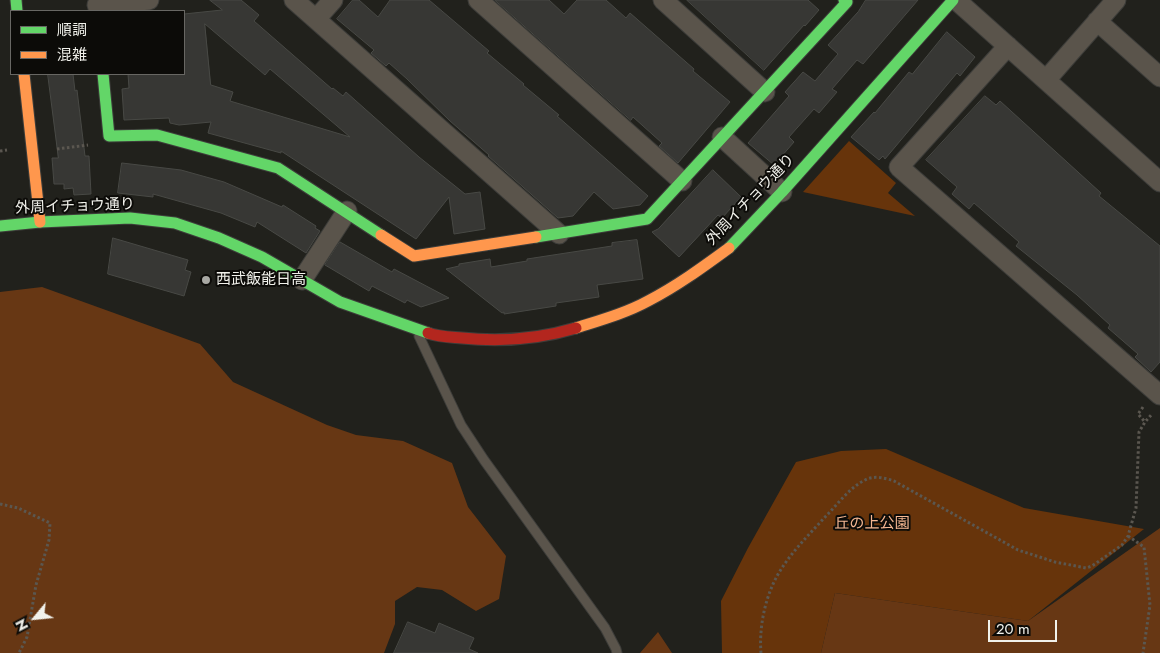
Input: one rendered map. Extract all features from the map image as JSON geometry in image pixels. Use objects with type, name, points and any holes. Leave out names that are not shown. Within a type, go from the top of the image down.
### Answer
[{"type":"street","points":[[97,5],[149,0]]},
{"type":"street","points":[[294,0],[559,234]]},
{"type":"street","points":[[316,19],[334,0]]},
{"type":"street","points":[[478,0],[682,181]]},
{"type":"street","points":[[663,0],[765,92]]},
{"type":"street","points":[[103,75],[109,136],[157,135],[278,168],[414,256],[647,219],[847,2],[844,0]]},
{"type":"street","points":[[955,0],[1160,182]]},
{"type":"street","name":"外周イチョウ通り","points":[[0,226],[40,222],[130,218],[175,223],[219,238],[262,257],[340,302],[436,336],[479,340],[525,339],[563,332],[611,317],[648,301],[702,268],[732,245],[955,0]]},
{"type":"street","points":[[1046,80],[1116,0]]},
{"type":"street","points":[[1098,21],[1160,78]]},
{"type":"street","points":[[1008,46],[899,166],[1158,403]]},
{"type":"street","points":[[24,75],[40,222]]},
{"type":"street","points":[[722,138],[782,192]]},
{"type":"street","points":[[302,280],[347,212]]},
{"type":"lane","points":[[416,329],[461,425],[605,628],[617,653]]},
{"type":"path","points":[[54,149],[93,144],[109,136]]},
{"type":"path","points":[[761,653],[765,606],[773,583],[782,567],[851,489],[866,479],[881,477],[894,481],[1018,550],[1055,562],[1086,568],[1092,566],[1122,545],[1128,536],[1136,508],[1139,432],[1158,403]]},
{"type":"path","points":[[0,504],[18,508],[50,523],[49,540],[36,585],[28,637],[20,653]]},
{"type":"path","points":[[1128,536],[1144,548],[1150,605],[1143,653]]},
{"type":"green space","points":[[849,141],[896,183],[888,193],[915,216],[803,192]]},
{"type":"green space","name":"丘の上公園","points":[[886,449],[1024,508],[1144,529],[1028,621],[835,593],[821,653],[722,653],[721,601],[796,462],[841,451]]},
{"type":"shaded area","points":[[42,287],[200,344],[233,382],[327,425],[356,435],[403,441],[452,463],[468,507],[506,556],[499,599],[476,611],[442,590],[417,587],[395,601],[395,624],[384,653],[0,653],[0,292]]},
{"type":"shaded area","points":[[1160,528],[1160,653],[821,653],[835,593],[1028,621]]},
{"type":"shaded area","points":[[658,632],[672,653],[640,653]]},
{"type":"building","points":[[210,0],[241,0],[259,15],[254,21],[332,89],[343,96],[346,92],[419,157],[465,194],[480,192],[485,229],[454,234],[449,197],[416,239],[281,151],[281,153],[208,133],[211,122],[179,125],[170,123],[169,118],[124,120],[122,89],[129,88],[128,75],[185,75],[185,14],[222,10]],"holes":[[[205,24],[265,75],[270,69],[350,137],[230,101],[233,92],[211,85]]]},
{"type":"building","points":[[353,0],[359,0],[378,17],[390,0],[429,0],[489,51],[487,53],[648,196],[640,205],[613,209],[594,192],[573,216],[558,218],[488,156],[389,63],[386,66],[371,53],[374,50],[337,19]]},
{"type":"building","points":[[495,0],[549,0],[564,14],[577,0],[606,0],[626,18],[630,13],[730,102],[678,163],[659,146],[662,143],[633,117],[631,120]]},
{"type":"building","points":[[687,0],[808,0],[819,10],[764,70]]},
{"type":"building","points":[[866,0],[918,0],[863,64],[857,60],[832,89],[837,92],[819,113],[814,109],[789,137],[794,142],[774,165],[748,143],[789,96],[785,92],[803,72],[815,81],[838,54],[828,45],[858,12]]},
{"type":"building","points":[[947,32],[975,57],[960,76],[957,73],[885,159],[883,156],[879,160],[851,137],[875,113],[909,72],[912,74]]},
{"type":"building","points":[[48,75],[73,75],[75,91],[77,90],[85,156],[89,156],[91,194],[74,195],[73,188],[64,189],[64,184],[54,184],[52,158],[58,158]]},
{"type":"building","points":[[985,96],[996,105],[1000,101],[1101,193],[1099,196],[1160,246],[1160,362],[1151,372],[1135,357],[1138,354],[1108,328],[1110,325],[1077,295],[1016,246],[1019,242],[974,203],[969,209],[952,194],[957,187],[926,160]]},
{"type":"building","points":[[122,163],[181,170],[224,182],[282,207],[283,205],[316,226],[315,228],[320,231],[306,253],[257,222],[255,227],[221,213],[153,194],[153,197],[118,193]]},
{"type":"building","points":[[713,170],[741,197],[722,218],[718,215],[679,257],[652,232],[658,229]]},
{"type":"building","points":[[113,238],[188,260],[185,270],[191,272],[184,296],[108,274]]},
{"type":"building","points":[[637,240],[643,279],[597,285],[599,297],[556,303],[556,306],[504,314],[504,312],[502,313],[446,269],[459,266],[459,264],[490,259],[491,267],[527,261],[527,259],[612,246],[612,243]]},
{"type":"building","points":[[340,242],[392,272],[394,269],[449,298],[421,307],[407,300],[405,303],[372,286],[369,291],[325,265]]},
{"type":"building","points":[[408,622],[435,633],[439,623],[474,638],[469,649],[478,653],[394,653]]},
{"type":"traffic: fast","points":[[16,0],[17,10]]},
{"type":"traffic: fast","points":[[536,237],[647,219],[847,2],[844,0]]},
{"type":"traffic: fast","points":[[729,248],[782,192],[953,0]]},
{"type":"traffic: fast","points":[[103,75],[109,136],[157,135],[278,168],[381,235]]},
{"type":"traffic: fast","points":[[0,226],[40,222],[130,218],[175,223],[219,238],[262,257],[340,302],[428,333]]},
{"type":"traffic: slow","points":[[24,75],[40,222]]},
{"type":"traffic: slow","points":[[381,235],[414,256],[536,237]]},
{"type":"traffic: slow","points":[[576,328],[622,313],[648,301],[680,283],[729,248]]},
{"type":"traffic: jam","points":[[428,333],[449,337],[505,339],[548,335],[576,328]]},
{"type":"place","name":"西武飯能日高","points":[[206,280]]}]
